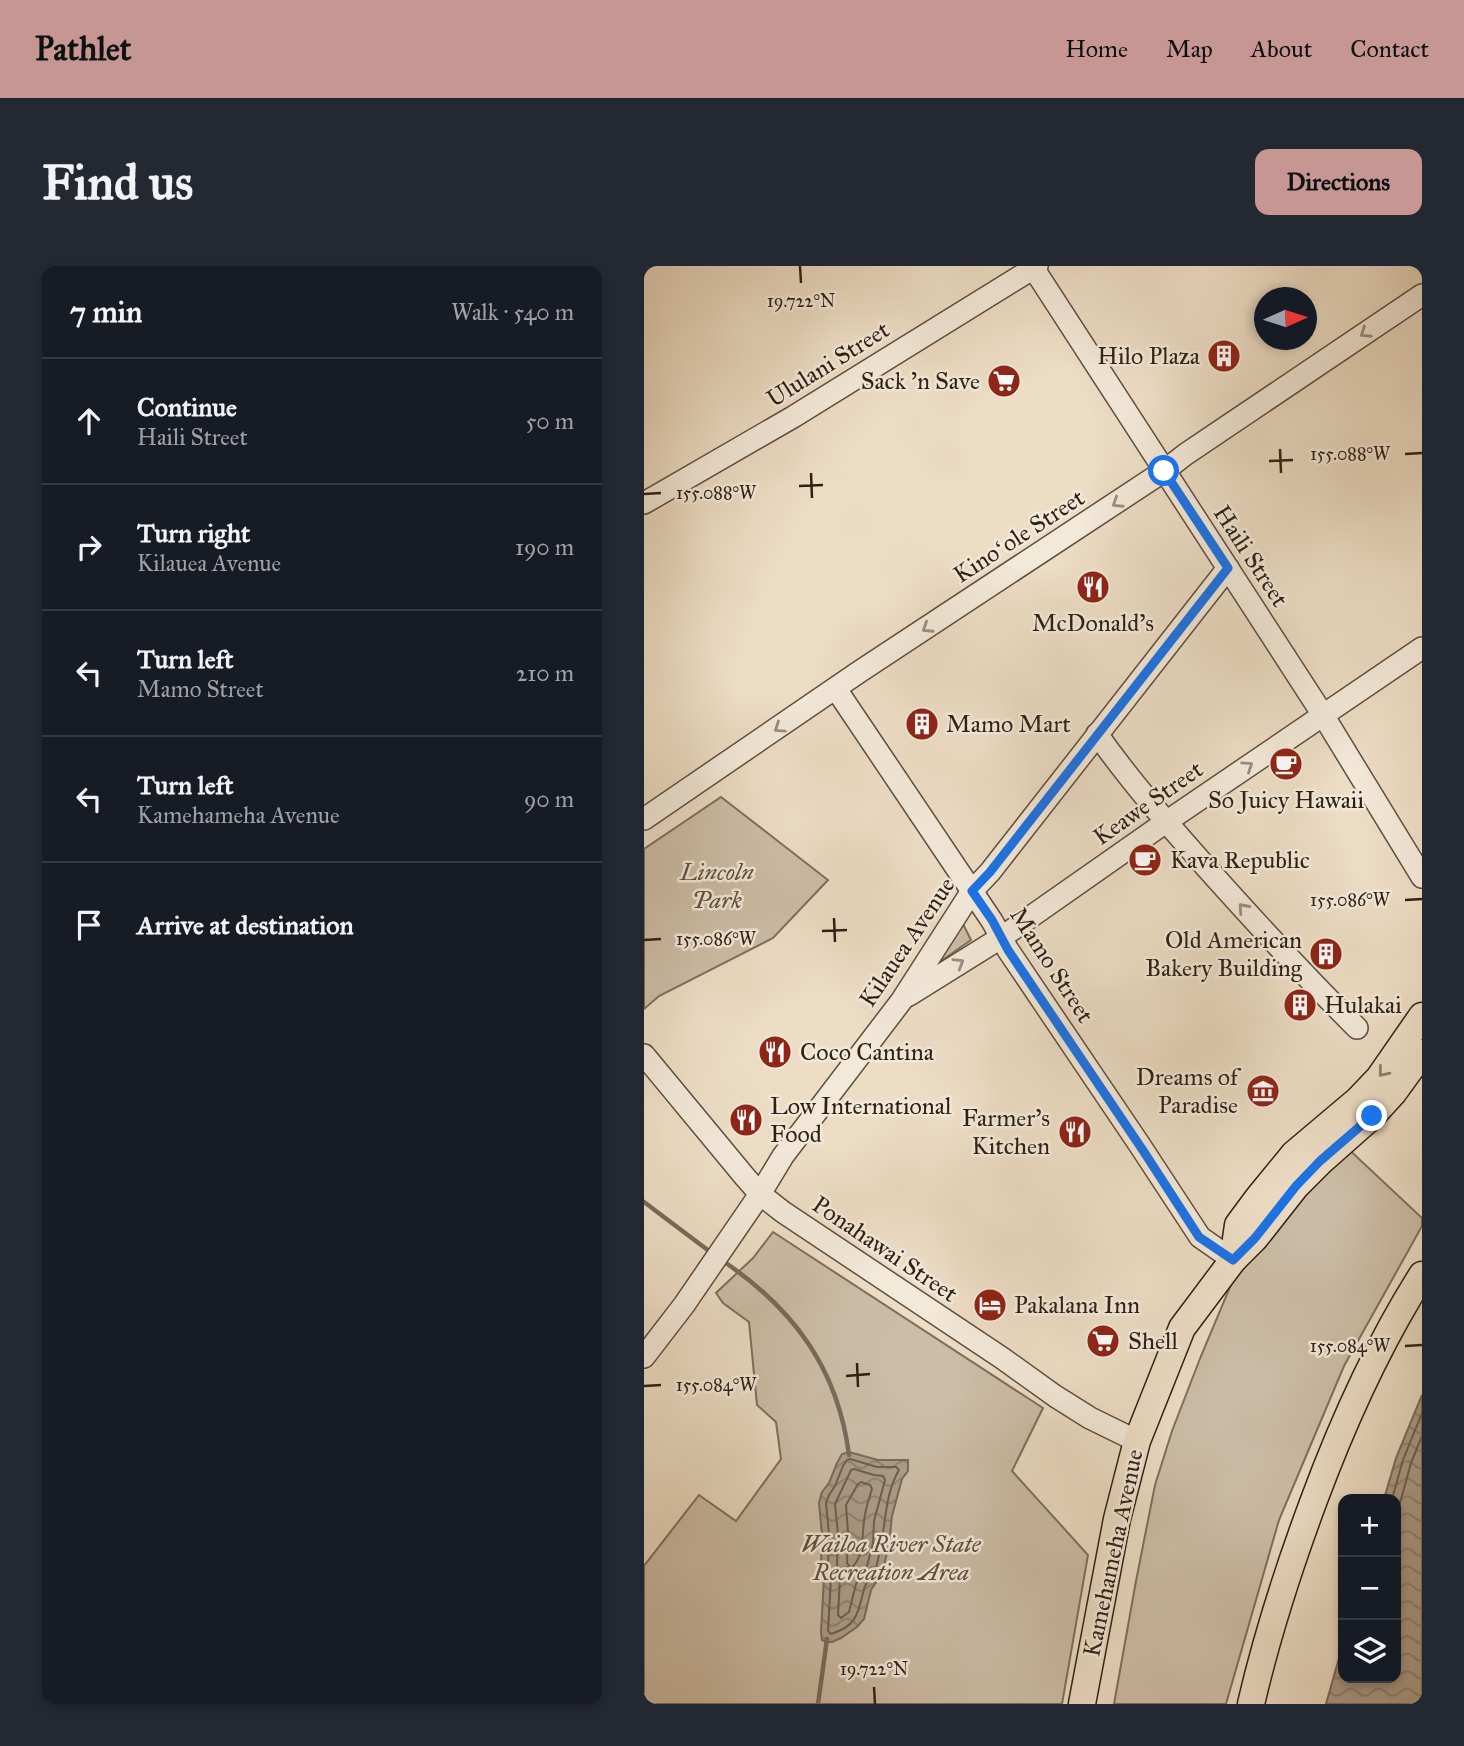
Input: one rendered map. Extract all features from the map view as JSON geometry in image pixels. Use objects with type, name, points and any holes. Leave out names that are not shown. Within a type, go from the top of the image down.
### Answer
[{"type":"main road","name":"Kamehameha Avenue","points":[[1233,1260],[1238,1225],[1258,1198],[1294,1154],[1358,1100],[1379,1077],[1422,1016]]},
{"type":"main road","name":"Kamehameha Avenue","points":[[1083,1704],[1117,1519],[1137,1441],[1182,1328],[1233,1260],[1255,1238],[1296,1186],[1320,1161],[1372,1116],[1393,1093],[1422,1053]]},
{"type":"main road","points":[[1251,1704],[1267,1640],[1297,1546],[1328,1463],[1375,1358],[1422,1275]]},
{"type":"street","name":"Haili Street","points":[[1034,267],[1323,715],[1422,877]]},
{"type":"street","name":"Ululani Street","points":[[644,503],[793,417],[1034,267]]},
{"type":"street","name":"Kinoʻole Street","points":[[644,819],[1422,295]]},
{"type":"street","name":"Kilauea Avenue","points":[[644,1357],[684,1305],[783,1156],[902,1000],[972,891],[990,872],[1228,568]]},
{"type":"street","name":"Keawe Street","points":[[902,1000],[1002,937],[1422,648]]},
{"type":"street","name":"Mamo Street","points":[[836,689],[1199,1237],[1233,1260]]},
{"type":"street","points":[[1097,734],[1166,822],[1283,953],[1357,1028]]},
{"type":"street","name":"Ponahawai Street","points":[[644,1055],[760,1194],[1055,1396],[1090,1418],[1137,1441]]},
{"type":"green space","name":"Lincoln Park","points":[[721,797],[828,880],[773,938],[659,996],[644,1009],[644,849]]},
{"type":"green space","points":[[962,922],[971,940],[931,968]]},
{"type":"green space","points":[[1342,1143],[1422,1218],[1422,1226],[1344,1366],[1279,1520],[1226,1704],[1114,1704],[1155,1485],[1172,1431],[1201,1356],[1235,1275]]},
{"type":"green space","name":"Wailoa River State Recreation Area","points":[[773,1232],[1043,1408],[1012,1471],[1088,1555],[1062,1704],[644,1704],[644,1566],[699,1495],[736,1521],[781,1459],[776,1422],[757,1405],[749,1322],[723,1303],[716,1293],[753,1258]]},
{"type":"water","points":[[1422,1395],[1422,1704],[1326,1704],[1338,1662],[1338,1683],[1401,1683],[1401,1494],[1385,1494],[1396,1458]]},
{"type":"water","points":[[849,1452],[878,1460],[908,1460],[908,1471],[902,1479],[892,1516],[882,1573],[871,1590],[864,1619],[841,1638],[826,1642],[822,1640],[821,1632],[824,1578],[821,1567],[819,1503],[842,1454]]},
{"type":"waterway","points":[[644,1202],[713,1254]]},
{"type":"waterway","points":[[723,1261],[771,1299],[808,1344],[835,1395],[849,1455]]},
{"type":"waterway","points":[[818,1704],[827,1639]]},
{"type":"place","name":"Hilo Plaza","points":[[1224,356]]},
{"type":"place","name":"Sack 'n Save","points":[[1004,381]]},
{"type":"place","name":"McDonald's","points":[[1093,587]]},
{"type":"place","name":"Mamo Mart","points":[[922,724]]},
{"type":"place","name":"So Juicy Hawaii","points":[[1286,764]]},
{"type":"place","name":"Kava Republic","points":[[1145,860]]},
{"type":"place","name":"Old American Bakery Building","points":[[1326,954]]},
{"type":"place","name":"Hulakai","points":[[1300,1005]]},
{"type":"place","name":"Coco Cantina","points":[[775,1052]]},
{"type":"place","name":"Dreams of Paradise","points":[[1263,1091]]},
{"type":"place","name":"Low International Food","points":[[746,1120]]},
{"type":"place","name":"Farmer's Kitchen","points":[[1075,1132]]},
{"type":"place","name":"Pakalana Inn","points":[[990,1305]]},
{"type":"place","name":"Shell","points":[[1103,1341]]},
{"type":"route","points":[[1164,471],[1228,568],[990,872],[972,891],[1008,950],[1199,1237],[1233,1260],[1320,1161],[1372,1116]]}]
